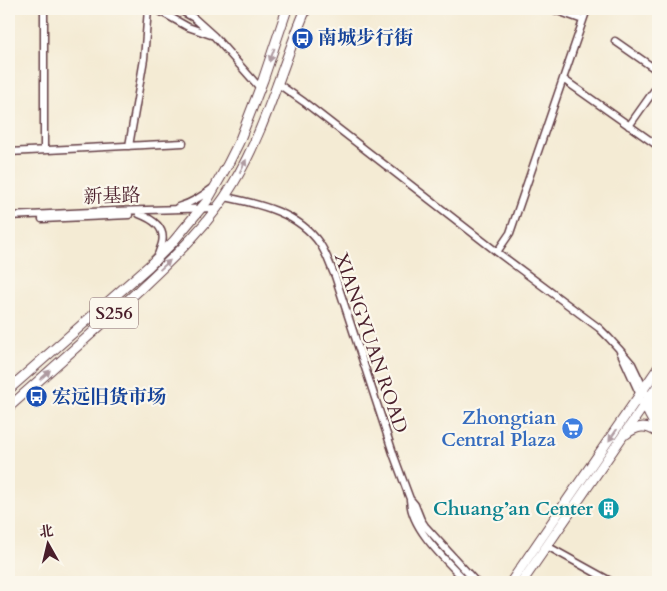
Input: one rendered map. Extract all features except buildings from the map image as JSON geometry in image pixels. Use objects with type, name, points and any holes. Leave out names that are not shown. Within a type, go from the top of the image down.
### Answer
[{"type":"main road","name":"S256","points":[[9,389],[157,258],[173,242],[199,210],[216,185],[239,142],[287,9]]},
{"type":"main road","points":[[284,21],[293,9]]},
{"type":"main road","points":[[298,27],[300,9]]},
{"type":"main road","name":"S256","points":[[9,407],[105,322],[180,251],[225,197],[251,150],[306,9]]},
{"type":"main road","points":[[522,582],[624,435],[658,368]]},
{"type":"main road","points":[[511,582],[644,397],[658,385]]},
{"type":"main road","points":[[644,397],[658,417]]},
{"type":"main road","points":[[644,397],[658,432]]},
{"type":"main road","points":[[624,435],[634,428],[641,427],[650,428],[658,432]]},
{"type":"street","points":[[44,9],[44,150]]},
{"type":"street","points":[[129,146],[144,59],[148,9]]},
{"type":"street","points":[[156,9],[188,27],[214,36]]},
{"type":"street","points":[[178,9],[194,18],[214,36],[260,88]]},
{"type":"street","points":[[552,9],[583,20]]},
{"type":"street","points":[[498,252],[510,233],[587,9]]},
{"type":"street","points":[[615,41],[658,71]]},
{"type":"street","points":[[563,80],[658,146]]},
{"type":"street","points":[[277,83],[599,328],[619,349],[644,397]]},
{"type":"street","points":[[629,126],[658,85]]},
{"type":"street","points":[[9,152],[183,143]]},
{"type":"street","points":[[170,209],[189,203],[216,185]]},
{"type":"street","name":"XIANGYUAN ROAD","points":[[225,197],[243,200],[285,215],[299,223],[320,244],[335,276],[394,456],[410,498],[425,526],[476,582]]},
{"type":"street","name":"新基路","points":[[9,216],[170,209],[215,210]]},
{"type":"street","name":"新基路","points":[[9,220],[199,210]]},
{"type":"street","points":[[139,214],[153,221],[161,229],[163,236],[162,244],[157,258]]},
{"type":"street","name":"XIANGYUAN ROAD","points":[[410,498],[410,506],[424,535],[467,582]]},
{"type":"street","points":[[547,546],[612,582]]},
{"type":"place","name":"南城步行街","points":[[302,38]]},
{"type":"place","name":"宏远旧货市场","points":[[36,397]]},
{"type":"place","name":"Zhongtian Central Plaza","points":[[572,429]]},
{"type":"place","name":"Chuang’an Center","points":[[609,509]]}]
